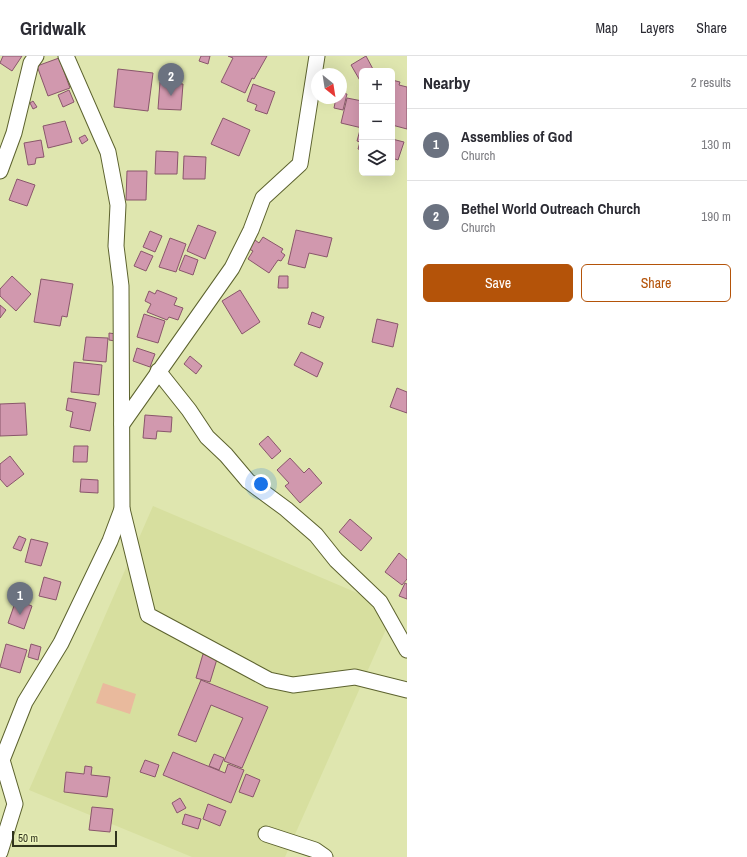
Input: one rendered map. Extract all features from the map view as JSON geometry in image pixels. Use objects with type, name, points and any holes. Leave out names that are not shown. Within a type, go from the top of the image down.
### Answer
[{"type":"street","points":[[0,171],[14,133],[31,63],[36,56]]},
{"type":"street","points":[[66,56],[108,152],[118,205],[116,246],[121,286],[122,509],[148,615],[269,680],[293,685],[355,677],[407,690]]},
{"type":"street","points":[[122,424],[232,268],[251,230],[263,198],[300,164],[318,56]]},
{"type":"street","points":[[158,371],[189,410],[207,437],[226,455],[248,481],[286,509],[316,535],[336,560],[380,602],[407,650]]},
{"type":"street","points":[[0,852],[15,804],[2,760],[25,702],[61,643],[110,541],[122,509]]},
{"type":"street","points":[[266,834],[315,850],[326,857]]},
{"type":"shaded area","points":[[153,506],[395,609],[285,857],[192,857],[29,790]]},
{"type":"shaded area","points":[[103,683],[136,694],[130,714],[96,703]]},
{"type":"building","points":[[3,56],[22,56],[12,71],[0,63]]},
{"type":"building","points":[[201,56],[210,56],[208,64],[199,61]]},
{"type":"building","points":[[228,56],[267,56],[254,79],[252,78],[245,93],[221,82],[233,58]]},
{"type":"building","points":[[366,56],[372,68],[359,68],[359,79],[351,65]]},
{"type":"building","points":[[59,58],[70,88],[48,96],[37,66]]},
{"type":"building","points":[[118,69],[153,73],[148,111],[114,107]]},
{"type":"building","points":[[395,81],[400,82],[399,85],[407,87],[407,129],[395,126]]},
{"type":"building","points":[[160,82],[183,84],[181,110],[158,109]]},
{"type":"building","points":[[253,84],[275,92],[267,114],[255,110],[257,105],[247,101]]},
{"type":"building","points":[[69,90],[74,102],[63,107],[58,95]]},
{"type":"building","points":[[347,98],[359,100],[359,127],[341,123],[346,104],[347,104]]},
{"type":"building","points":[[33,101],[37,107],[33,109],[30,103]]},
{"type":"building","points":[[335,104],[344,104],[343,110],[334,108]]},
{"type":"building","points":[[223,118],[250,130],[239,156],[211,144]]},
{"type":"building","points":[[65,121],[72,142],[48,148],[43,126]]},
{"type":"building","points":[[85,135],[88,140],[82,144],[79,138]]},
{"type":"building","points":[[41,140],[44,157],[36,158],[35,164],[28,165],[24,143]]},
{"type":"building","points":[[395,140],[404,142],[398,160],[395,159]]},
{"type":"building","points":[[156,151],[178,152],[177,174],[155,174]]},
{"type":"building","points":[[184,156],[206,157],[205,179],[183,179]]},
{"type":"building","points":[[127,171],[147,171],[146,200],[126,200]]},
{"type":"building","points":[[17,179],[35,185],[27,206],[9,200]]},
{"type":"building","points":[[198,225],[216,232],[205,259],[187,251]]},
{"type":"building","points":[[296,230],[332,238],[327,257],[309,253],[305,268],[288,264]]},
{"type":"building","points":[[150,231],[162,236],[155,252],[143,247]]},
{"type":"building","points":[[263,237],[283,249],[281,252],[285,255],[281,261],[278,260],[269,273],[248,259],[253,251],[249,249],[255,240],[259,243]]},
{"type":"building","points":[[170,238],[186,244],[176,272],[159,267]]},
{"type":"building","points":[[141,251],[153,256],[146,271],[134,266]]},
{"type":"building","points":[[185,255],[198,260],[193,275],[179,270]]},
{"type":"building","points":[[12,276],[31,294],[16,311],[0,296],[0,289]]},
{"type":"building","points":[[279,276],[288,276],[288,288],[278,288]]},
{"type":"building","points":[[41,279],[73,284],[67,317],[62,316],[60,326],[34,322]]},
{"type":"building","points":[[157,290],[177,298],[174,305],[183,308],[178,320],[169,317],[167,320],[147,312],[151,304],[145,301],[149,291],[155,294]]},
{"type":"building","points":[[240,290],[260,322],[242,334],[222,301]]},
{"type":"building","points":[[0,305],[6,310],[0,318]]},
{"type":"building","points":[[312,312],[324,317],[320,328],[308,324]]},
{"type":"building","points":[[144,314],[165,321],[158,343],[137,337]]},
{"type":"building","points":[[377,319],[398,324],[393,347],[372,342]]},
{"type":"building","points":[[109,333],[116,334],[115,341],[109,340]]},
{"type":"building","points":[[86,337],[108,338],[106,362],[83,360]]},
{"type":"building","points":[[137,348],[155,354],[150,367],[133,361]]},
{"type":"building","points":[[301,352],[323,363],[317,377],[294,365]]},
{"type":"building","points":[[190,356],[202,366],[196,374],[184,364]]},
{"type":"building","points":[[74,362],[102,365],[99,395],[71,392]]},
{"type":"building","points":[[397,388],[407,392],[407,413],[390,407]]},
{"type":"building","points":[[68,398],[96,403],[90,431],[70,427],[73,412],[66,410]]},
{"type":"building","points":[[25,403],[27,435],[0,436],[0,404]]},
{"type":"building","points":[[145,415],[172,417],[171,432],[157,431],[156,439],[143,438]]},
{"type":"building","points":[[268,436],[281,451],[272,459],[259,444]]},
{"type":"building","points":[[74,446],[88,446],[87,462],[73,462]]},
{"type":"building","points":[[10,456],[24,474],[7,487],[0,479],[0,464]]},
{"type":"building","points":[[290,458],[304,473],[309,468],[322,483],[300,503],[285,486],[289,483],[277,470]]},
{"type":"building","points":[[81,479],[98,480],[98,493],[80,492]]},
{"type":"building","points":[[350,519],[372,538],[361,551],[339,532]]},
{"type":"building","points":[[19,536],[26,539],[21,551],[13,548]]},
{"type":"building","points":[[31,539],[48,543],[41,566],[25,562]]},
{"type":"building","points":[[399,553],[407,560],[407,579],[402,585],[385,572]]},
{"type":"building","points":[[44,577],[61,582],[56,600],[39,596]]},
{"type":"building","points":[[405,583],[407,584],[407,599],[399,596]]},
{"type":"building","points":[[16,600],[32,606],[24,629],[8,623]]},
{"type":"building","points":[[6,644],[27,650],[20,673],[0,667]]},
{"type":"building","points":[[31,644],[41,647],[38,660],[28,657]]},
{"type":"building","points":[[203,654],[217,659],[210,682],[196,678]]},
{"type":"building","points":[[201,680],[268,707],[242,768],[224,761],[243,718],[211,705],[196,742],[178,735]]},
{"type":"building","points":[[173,752],[225,773],[228,764],[244,770],[231,803],[163,775]]},
{"type":"building","points":[[214,754],[224,758],[219,770],[209,766]]},
{"type":"building","points":[[145,760],[159,765],[155,777],[140,772]]},
{"type":"building","points":[[85,766],[92,767],[91,775],[110,777],[107,797],[64,792],[66,772],[84,774]]},
{"type":"building","points":[[246,774],[260,780],[253,797],[239,792]]},
{"type":"building","points":[[180,798],[186,808],[177,813],[172,803]]},
{"type":"building","points":[[208,804],[226,811],[220,826],[203,819]]},
{"type":"building","points":[[92,807],[113,809],[110,832],[89,830]]},
{"type":"building","points":[[185,814],[201,819],[198,829],[182,824]]},
{"type":"place","name":"Bethel World Outreach Church","points":[[171,96]]},
{"type":"place","name":"Assemblies of God","points":[[20,615]]}]
